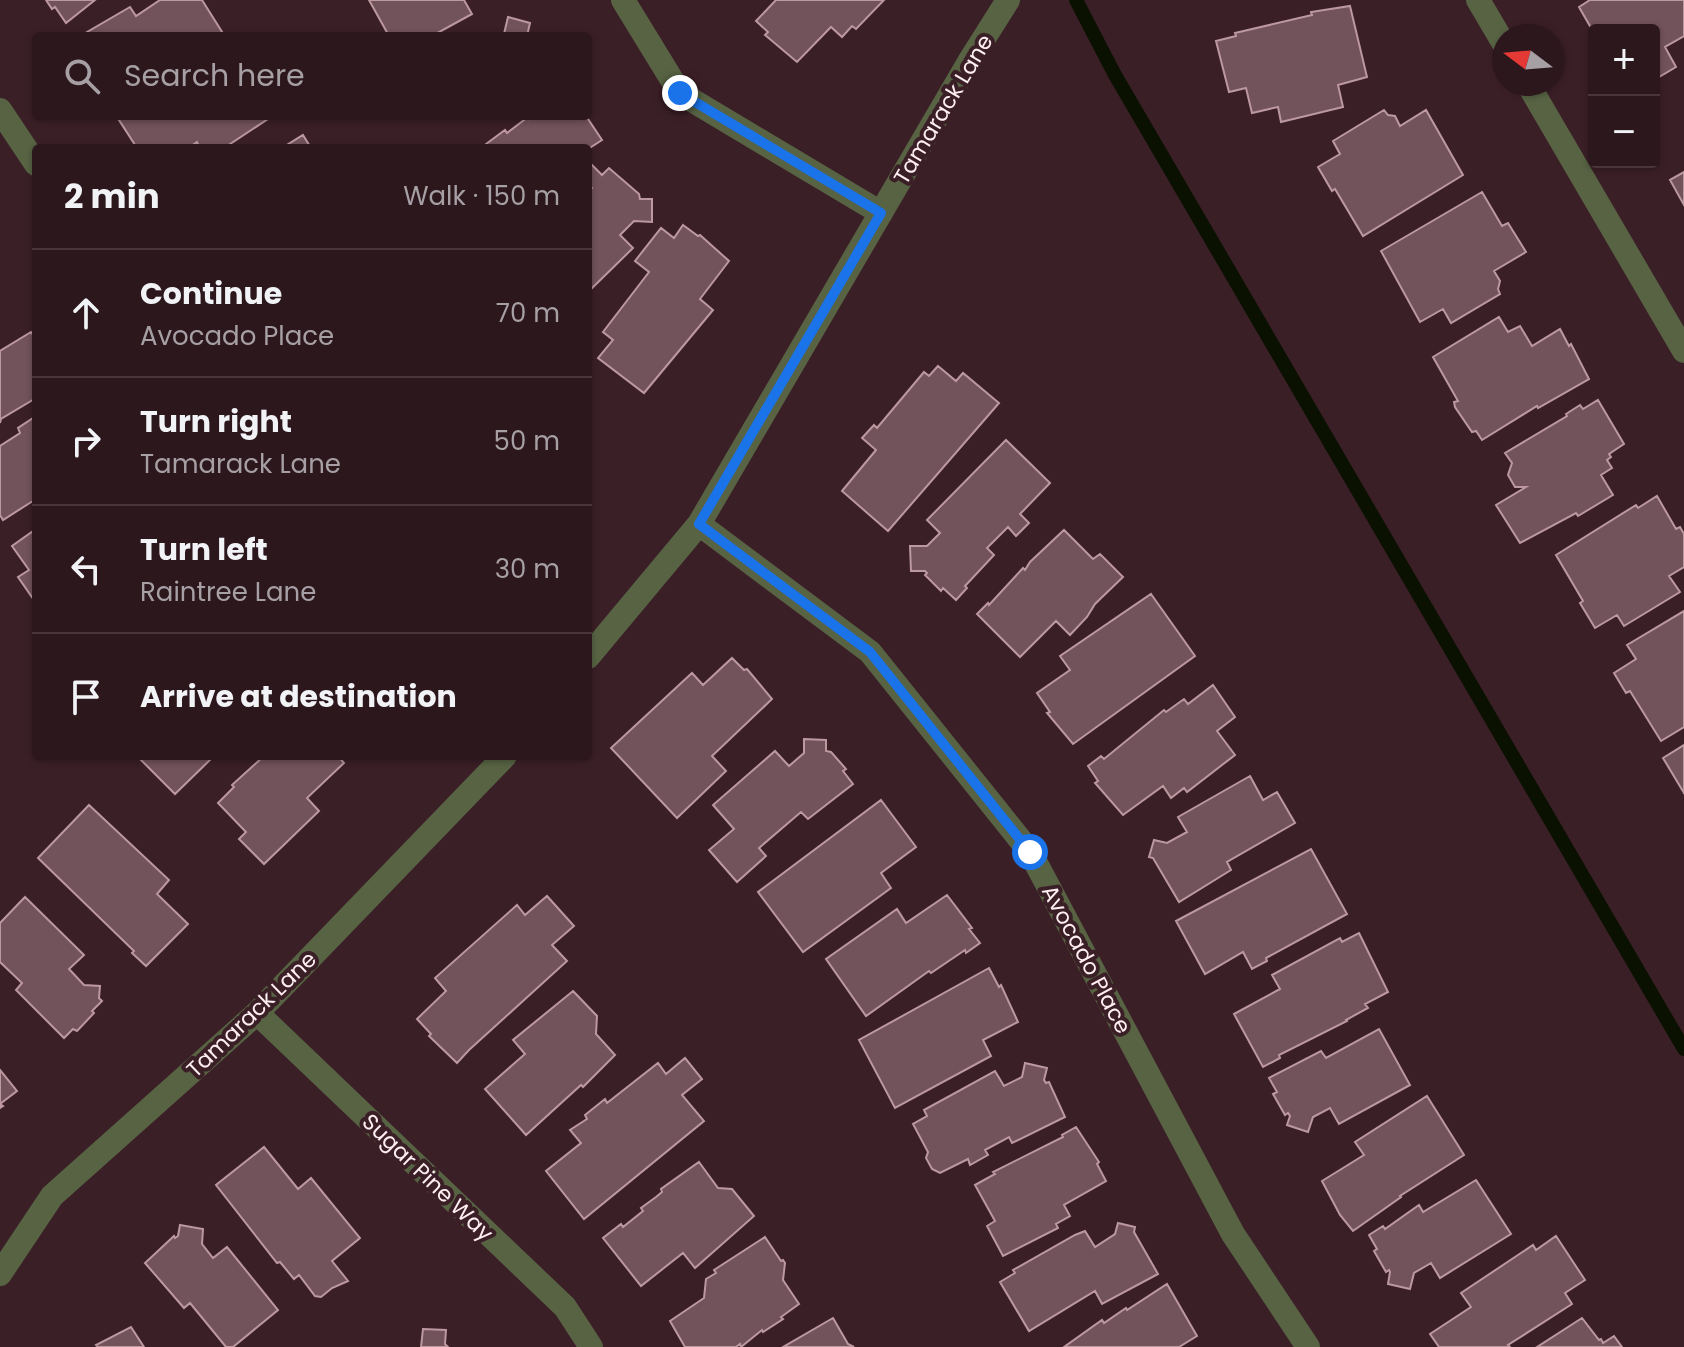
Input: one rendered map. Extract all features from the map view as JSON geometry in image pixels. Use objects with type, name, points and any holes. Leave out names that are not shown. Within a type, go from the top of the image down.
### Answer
[{"type":"street","points":[[623,0],[680,93],[881,213]]},
{"type":"street","name":"Tamarack Lane","points":[[592,652],[699,524],[1008,0]]},
{"type":"street","points":[[1478,0],[1492,24]]},
{"type":"street","points":[[1535,96],[1684,351]]},
{"type":"street","points":[[0,110],[32,158]]},
{"type":"street","name":"Avocado Place","points":[[699,524],[870,652],[1030,852],[1233,1234],[1308,1347]]},
{"type":"street","name":"Tamarack Lane","points":[[0,1274],[52,1196],[257,1013],[496,760]]},
{"type":"street","name":"Sugar Pine Way","points":[[257,1013],[565,1307],[591,1347]]},
{"type":"building","points":[[46,0],[95,0],[66,23]]},
{"type":"building","points":[[160,0],[202,0],[222,32],[87,32],[130,7],[136,16]]},
{"type":"building","points":[[369,0],[464,0],[472,14],[439,32],[387,32]]},
{"type":"building","points":[[776,0],[884,0],[856,29],[852,26],[842,37],[831,27],[797,62],[765,35],[768,32],[756,21]]},
{"type":"building","points":[[1590,0],[1684,0],[1684,36],[1665,47],[1676,67],[1660,76],[1660,24],[1589,24],[1579,7]]},
{"type":"building","points":[[1350,6],[1367,77],[1338,85],[1343,107],[1281,122],[1278,107],[1252,113],[1246,88],[1229,92],[1216,41],[1236,36],[1235,33],[1312,15],[1311,12]]},
{"type":"building","points":[[508,17],[530,23],[528,32],[504,32]]},
{"type":"building","points":[[1384,110],[1388,115],[1395,116],[1400,126],[1426,110],[1463,175],[1363,236],[1318,167],[1340,154],[1333,141]]},
{"type":"building","points":[[119,120],[266,120],[230,144],[134,144]]},
{"type":"building","points":[[524,120],[589,120],[602,140],[592,146],[592,144],[486,144],[505,130],[507,133]]},
{"type":"building","points":[[303,135],[309,144],[288,144]]},
{"type":"building","points":[[592,165],[602,175],[609,168],[639,194],[640,199],[652,199],[652,222],[634,221],[620,235],[633,248],[592,288]]},
{"type":"building","points":[[1684,172],[1684,205],[1670,180]]},
{"type":"building","points":[[1482,192],[1502,226],[1508,223],[1526,252],[1494,271],[1500,281],[1500,294],[1451,323],[1443,309],[1420,322],[1381,251]]},
{"type":"building","points":[[683,225],[700,235],[729,261],[700,299],[713,310],[644,393],[598,358],[613,340],[603,332],[649,272],[635,261],[661,228],[674,238]]},
{"type":"building","points":[[1499,317],[1508,332],[1520,326],[1532,346],[1560,329],[1589,379],[1482,440],[1476,431],[1472,432],[1455,407],[1454,402],[1458,401],[1433,357]]},
{"type":"building","points":[[32,333],[32,400],[1,419],[0,423],[0,351]]},
{"type":"building","points":[[938,366],[956,381],[963,373],[999,403],[888,531],[842,491],[876,450],[862,438],[874,425],[877,428],[924,372],[929,376]]},
{"type":"building","points":[[1598,400],[1624,444],[1609,454],[1611,457],[1607,460],[1612,468],[1601,475],[1613,495],[1578,516],[1576,513],[1520,543],[1496,505],[1526,487],[1515,487],[1508,475],[1512,463],[1505,453],[1580,405],[1583,409]]},
{"type":"building","points":[[32,419],[32,502],[3,520],[0,515],[0,446],[20,433],[18,428]]},
{"type":"building","points":[[1006,440],[1050,483],[1020,514],[1029,523],[1016,536],[1008,527],[987,548],[994,555],[956,600],[943,588],[941,591],[925,575],[925,571],[911,571],[910,546],[927,546],[940,533],[927,520]]},
{"type":"building","points":[[1657,496],[1676,529],[1680,527],[1684,534],[1684,567],[1669,576],[1680,592],[1624,626],[1617,615],[1595,628],[1556,555],[1636,505],[1638,508]]},
{"type":"building","points":[[1064,530],[1093,559],[1100,554],[1123,577],[1095,604],[1070,635],[1056,621],[1020,657],[977,614]]},
{"type":"building","points":[[32,532],[32,597],[18,577],[29,570],[12,546]]},
{"type":"building","points":[[1151,594],[1195,656],[1073,744],[1047,713],[1050,712],[1037,693],[1070,670],[1060,656]]},
{"type":"building","points":[[1684,611],[1684,727],[1661,741],[1630,691],[1626,693],[1614,673],[1636,659],[1627,645]]},
{"type":"building","points":[[732,658],[744,670],[747,669],[772,699],[712,756],[726,771],[677,818],[611,748],[692,673],[703,685]]},
{"type":"building","points":[[1213,685],[1235,717],[1217,731],[1235,755],[1187,792],[1184,788],[1171,798],[1163,786],[1123,815],[1095,783],[1098,781],[1088,766],[1101,756],[1104,759],[1164,710],[1166,712],[1184,699],[1188,704]]},
{"type":"building","points":[[804,739],[826,740],[826,751],[831,752],[846,769],[843,771],[853,784],[808,819],[801,812],[759,848],[766,856],[737,882],[709,850],[734,829],[713,805],[775,751],[789,766],[804,753]]},
{"type":"building","points":[[1684,745],[1684,793],[1663,758]]},
{"type":"building","points":[[141,760],[210,760],[175,794]]},
{"type":"building","points":[[260,760],[341,760],[344,763],[307,798],[319,811],[264,864],[239,839],[246,832],[218,803],[234,787],[232,785]]},
{"type":"building","points":[[1250,776],[1263,800],[1277,792],[1295,823],[1227,862],[1231,870],[1179,902],[1153,858],[1149,857],[1154,840],[1167,843],[1187,832],[1178,817]]},
{"type":"building","points":[[881,800],[916,847],[881,873],[891,888],[803,952],[758,892]]},
{"type":"building","points":[[89,805],[169,880],[157,894],[188,924],[146,966],[38,858]]},
{"type":"building","points":[[1311,849],[1347,914],[1266,958],[1267,961],[1252,969],[1243,952],[1205,974],[1176,921]]},
{"type":"building","points":[[947,895],[980,943],[931,973],[929,971],[866,1016],[826,959],[897,909],[906,923]]},
{"type":"building","points":[[547,896],[574,926],[552,945],[567,961],[457,1063],[429,1036],[431,1034],[417,1019],[446,991],[435,978],[517,905],[525,915]]},
{"type":"building","points":[[25,897],[84,955],[69,969],[84,985],[100,986],[99,998],[102,1001],[92,1011],[94,1013],[77,1031],[73,1029],[64,1038],[16,990],[22,983],[0,962],[0,923]]},
{"type":"building","points":[[1359,933],[1388,992],[1365,1004],[1368,1008],[1347,1021],[1279,1055],[1280,1058],[1263,1067],[1234,1014],[1280,989],[1272,975],[1340,938],[1342,942]]},
{"type":"building","points":[[989,968],[999,987],[1001,985],[1018,1022],[983,1040],[991,1056],[895,1108],[859,1040]]},
{"type":"building","points":[[573,991],[597,1016],[596,1034],[615,1055],[583,1087],[581,1085],[526,1135],[485,1089],[525,1054],[513,1040]]},
{"type":"building","points":[[1379,1029],[1410,1085],[1339,1124],[1330,1108],[1313,1117],[1308,1132],[1287,1125],[1290,1116],[1288,1113],[1285,1115],[1273,1094],[1277,1092],[1269,1078],[1321,1051],[1326,1058]]},
{"type":"building","points":[[685,1058],[702,1079],[682,1095],[704,1121],[584,1219],[546,1171],[581,1143],[570,1130],[587,1119],[585,1115],[605,1099],[607,1103],[658,1063],[666,1074]]},
{"type":"building","points":[[1025,1063],[1047,1068],[1044,1080],[1049,1082],[1065,1117],[1012,1143],[1009,1137],[985,1150],[988,1155],[970,1165],[968,1159],[940,1173],[932,1169],[926,1158],[928,1152],[913,1124],[927,1116],[924,1110],[995,1071],[1004,1086],[1022,1077]]},
{"type":"building","points":[[0,1070],[17,1091],[0,1104]]},
{"type":"building","points":[[1427,1096],[1464,1155],[1353,1231],[1340,1215],[1322,1181],[1364,1155],[1355,1142]]},
{"type":"building","points":[[1076,1127],[1099,1162],[1097,1164],[1106,1181],[1064,1205],[1070,1216],[1056,1224],[1058,1228],[1003,1256],[987,1226],[995,1221],[975,1185]]},
{"type":"building","points":[[264,1147],[298,1189],[311,1178],[360,1238],[332,1261],[348,1281],[321,1297],[315,1296],[299,1275],[294,1279],[280,1262],[277,1263],[216,1185]]},
{"type":"building","points":[[699,1162],[718,1188],[732,1189],[754,1216],[695,1268],[683,1253],[641,1286],[603,1238],[621,1224],[623,1227],[662,1192],[661,1189]]},
{"type":"building","points":[[1476,1180],[1511,1234],[1440,1278],[1431,1263],[1414,1273],[1410,1289],[1388,1284],[1390,1272],[1386,1272],[1374,1251],[1377,1249],[1369,1235],[1383,1226],[1385,1229],[1419,1205],[1423,1212]]},
{"type":"building","points":[[1118,1223],[1135,1227],[1134,1232],[1158,1274],[1102,1304],[1095,1291],[1029,1331],[1000,1282],[1015,1273],[1013,1270],[1085,1231],[1095,1247],[1115,1234]]},
{"type":"building","points":[[180,1225],[203,1229],[202,1244],[213,1258],[227,1247],[278,1310],[233,1347],[226,1347],[190,1303],[184,1308],[145,1263],[174,1236],[178,1236]]},
{"type":"building","points":[[1556,1236],[1585,1280],[1565,1293],[1572,1304],[1508,1345],[1510,1347],[1439,1347],[1430,1334],[1471,1307],[1461,1293],[1533,1245],[1536,1250]]},
{"type":"building","points":[[765,1237],[785,1263],[783,1280],[799,1304],[781,1317],[783,1319],[762,1330],[741,1347],[740,1344],[736,1347],[685,1347],[670,1321],[704,1298],[706,1279],[716,1273],[714,1270]]},
{"type":"building","points":[[1167,1284],[1197,1336],[1179,1347],[1064,1347],[1102,1320],[1104,1323]]},
{"type":"building","points":[[833,1318],[848,1344],[854,1347],[783,1347]]},
{"type":"building","points":[[1582,1318],[1603,1343],[1614,1336],[1622,1347],[1537,1347]]},
{"type":"building","points":[[131,1327],[144,1347],[96,1345]]},
{"type":"building","points":[[423,1329],[446,1330],[445,1344],[448,1347],[421,1347]]},
{"type":"waterway","points":[[1076,0],[1115,75],[1684,1049]]},
{"type":"route","points":[[680,93],[881,213],[699,524],[870,652],[1030,852]]}]
